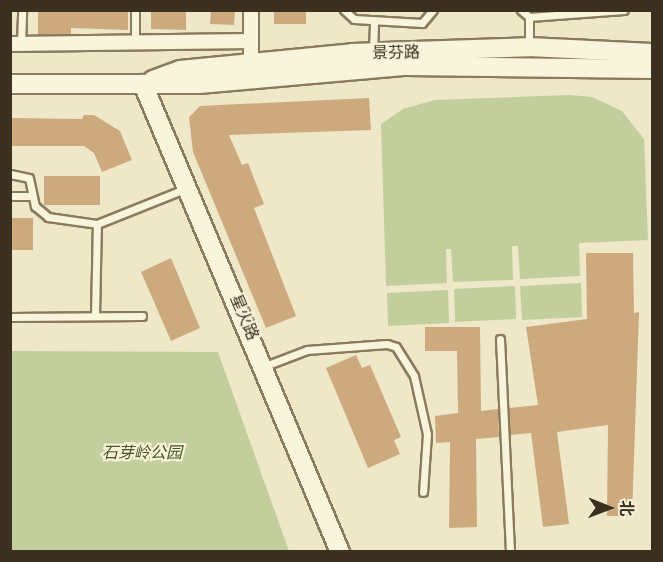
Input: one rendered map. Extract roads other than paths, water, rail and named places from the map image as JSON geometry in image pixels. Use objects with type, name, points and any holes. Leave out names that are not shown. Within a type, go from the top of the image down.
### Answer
[{"type":"street","points":[[251,10],[251,63]]},
{"type":"street","points":[[16,44],[251,41]]},
{"type":"street","name":"景芬路","points":[[143,84],[180,70],[373,53],[529,47],[652,53]]},
{"type":"street","name":"景芬路","points":[[10,84],[200,84],[395,66],[652,69]]},
{"type":"street","name":"星火路","points":[[143,84],[265,366],[340,552]]},
{"type":"lane","points":[[16,44],[22,10]]},
{"type":"lane","points":[[135,10],[135,42]]},
{"type":"lane","points":[[344,10],[354,19],[374,22],[422,22],[433,10]]},
{"type":"lane","points":[[521,10],[529,17],[624,10]]},
{"type":"lane","points":[[529,17],[529,47]]},
{"type":"lane","points":[[373,53],[374,22]]},
{"type":"lane","points":[[10,174],[29,178],[31,196],[35,206],[55,221],[97,224],[189,188]]},
{"type":"lane","points":[[10,196],[31,196]]},
{"type":"lane","points":[[95,316],[97,224]]},
{"type":"lane","points":[[10,317],[142,316]]},
{"type":"lane","points":[[500,339],[510,552]]},
{"type":"lane","points":[[265,366],[307,350],[387,344],[396,347],[414,376],[427,434],[423,492]]},
{"type":"park label","name":"石芽岭公园","points":[[142,452]]}]
